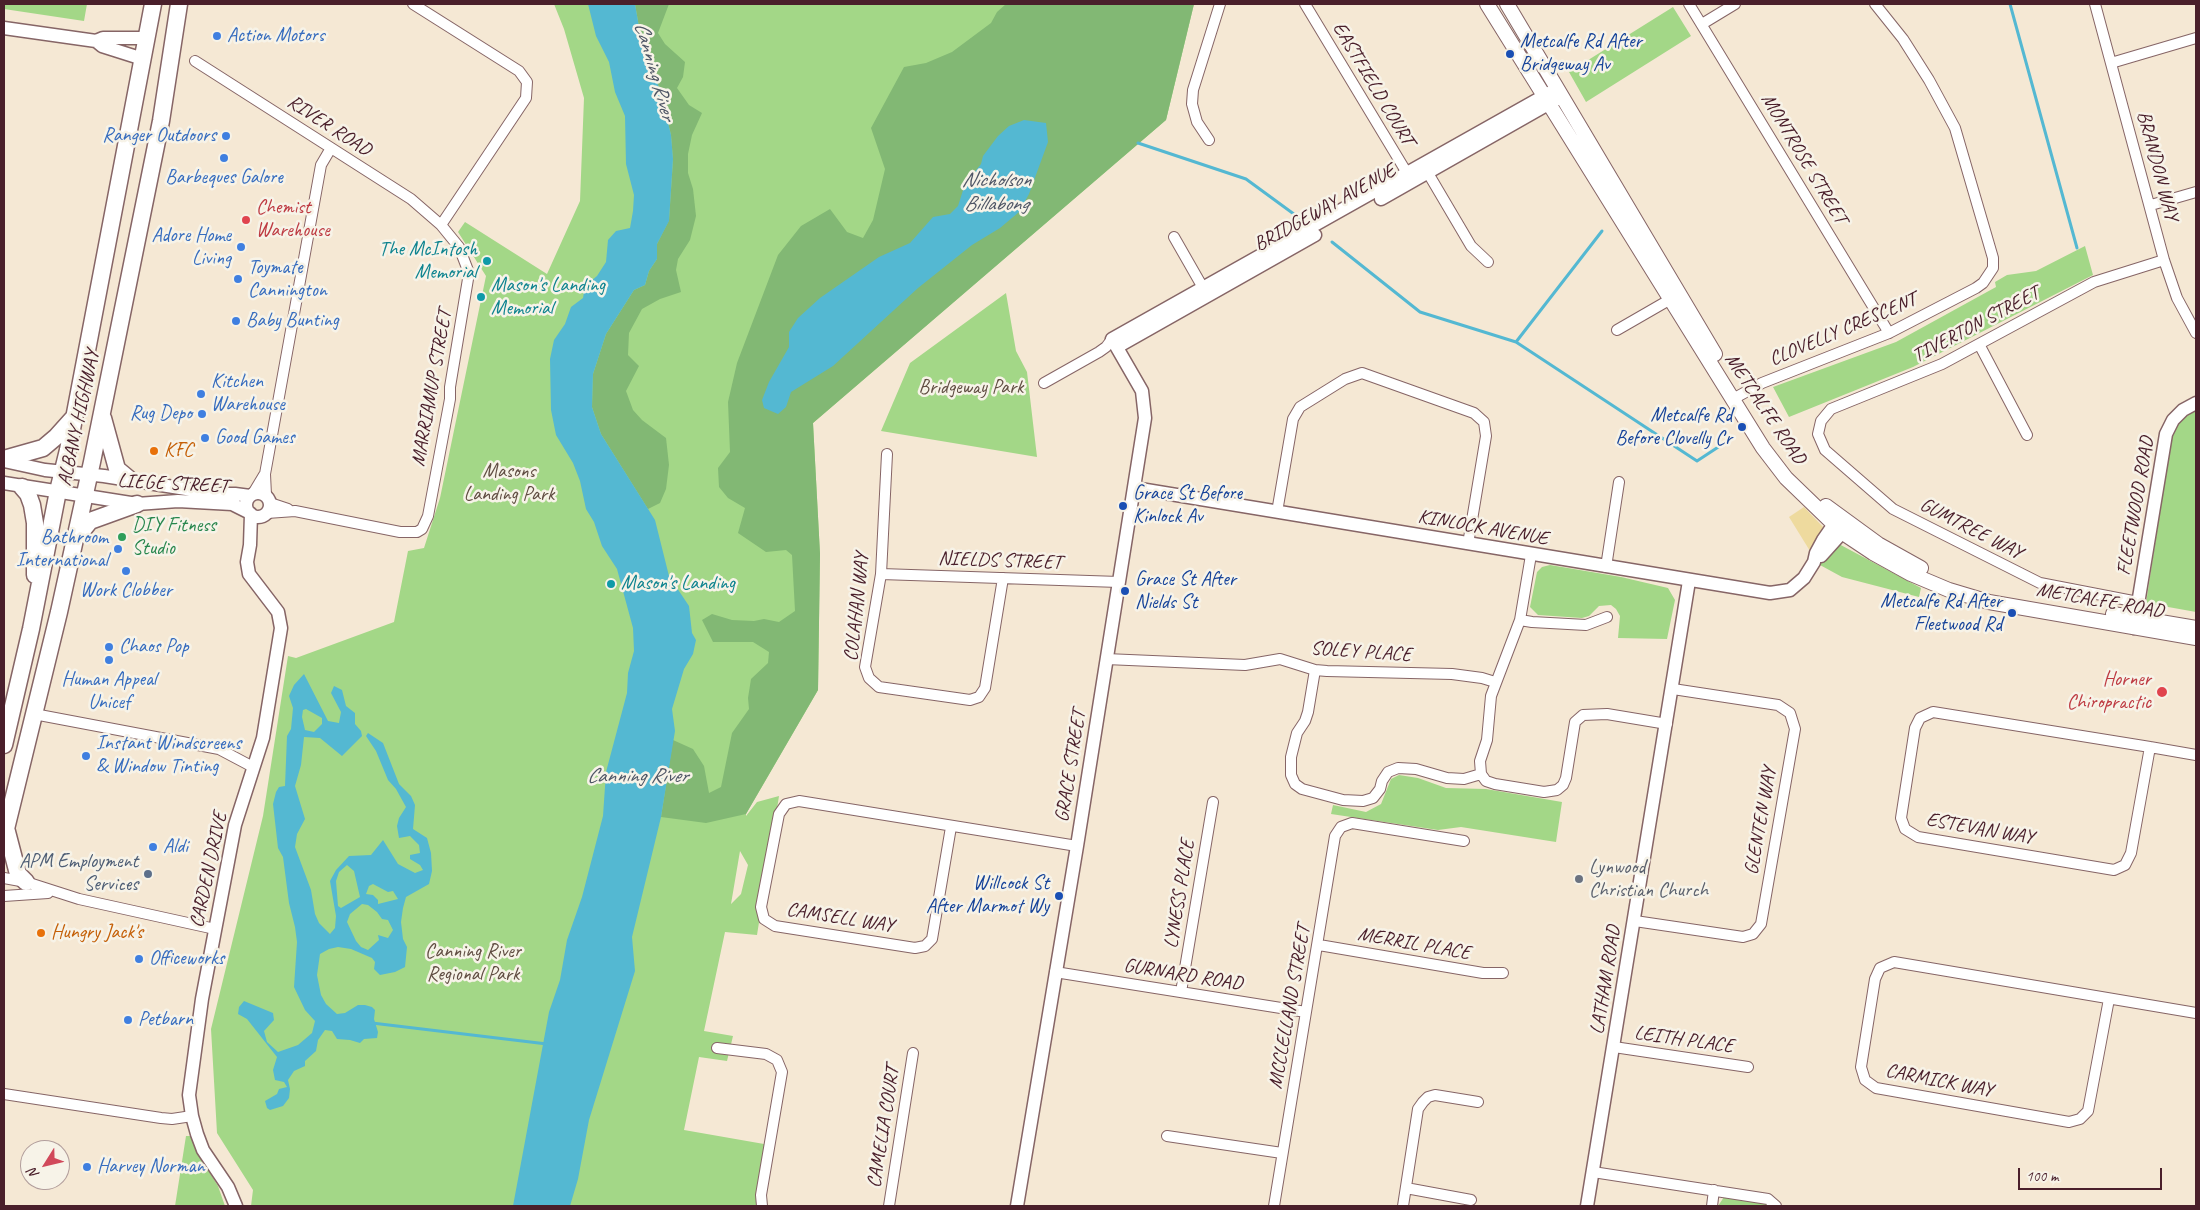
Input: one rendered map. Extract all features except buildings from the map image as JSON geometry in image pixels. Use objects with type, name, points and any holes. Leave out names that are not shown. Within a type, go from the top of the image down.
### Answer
[{"type":"highway","name":"ALBANY HIGHWAY","points":[[4,745],[75,416],[153,4]]},
{"type":"highway","name":"ALBANY HIGHWAY","points":[[5,832],[76,540],[90,474],[161,121],[179,4]]},
{"type":"highway","points":[[102,414],[116,469],[129,479]]},
{"type":"highway","points":[[4,460],[43,448],[56,438],[75,416]]},
{"type":"highway","points":[[22,487],[30,499],[35,523],[34,552],[37,597]]},
{"type":"highway","points":[[76,540],[83,527],[90,521],[137,504]]},
{"type":"highway","points":[[5,832],[18,874],[26,882]]},
{"type":"main road","name":"METCALFE ROAD","points":[[1487,4],[1546,100],[1675,297]]},
{"type":"main road","name":"METCALFE ROAD","points":[[1507,4],[1675,297],[1736,397],[1763,448],[1786,478],[1873,553],[1911,574],[1949,590],[1989,602],[2135,623],[2196,628]]},
{"type":"main road","name":"METCALFE ROAD","points":[[2135,623],[2196,638]]},
{"type":"street","points":[[413,4],[519,71],[527,82],[526,98],[441,225]]},
{"type":"street","points":[[1209,140],[1197,122],[1192,104],[1193,90],[1220,4]]},
{"type":"street","name":"EASTFIELD COURT","points":[[1305,4],[1409,178]]},
{"type":"street","name":"MONTROSE STREET","points":[[1689,4],[1889,333]]},
{"type":"street","points":[[1702,24],[1735,4]]},
{"type":"street","name":"CLOVELLY CRESCENT","points":[[1736,397],[1762,382],[1889,333],[1984,283],[1993,268],[1993,258],[1955,128],[1929,80],[1903,39],[1875,4]]},
{"type":"street","name":"BRANDON WAY","points":[[2095,4],[2164,260],[2177,298],[2196,334]]},
{"type":"street","points":[[4,28],[96,41],[103,38],[147,38]]},
{"type":"street","points":[[2111,63],[2196,38]]},
{"type":"street","points":[[96,41],[102,46],[143,59]]},
{"type":"street","name":"RIVER ROAD","points":[[195,61],[411,199],[441,225]]},
{"type":"street","name":"BRIDGEWAY AVENUE","points":[[1044,383],[1559,93]]},
{"type":"street","points":[[261,509],[265,474],[321,165],[330,148]]},
{"type":"street","points":[[1426,168],[1471,246],[1488,262]]},
{"type":"street","points":[[2150,205],[2196,192]]},
{"type":"street","name":"MARRIAMUP STREET","points":[[417,532],[426,524],[428,516],[445,417],[450,399],[450,388],[470,272],[459,247],[441,225]]},
{"type":"street","points":[[1174,237],[1205,292]]},
{"type":"street","name":"TIVERTON STREET","points":[[1818,434],[1821,421],[1831,410],[1912,378],[2094,282],[2164,260]]},
{"type":"street","points":[[1617,330],[1675,297]]},
{"type":"street","name":"GRACE STREET","points":[[1017,1206],[1077,846],[1145,418],[1143,399],[1139,386],[1112,344]]},
{"type":"street","points":[[1979,344],[2027,435]]},
{"type":"street","points":[[1277,512],[1293,419],[1300,406],[1344,379],[1362,373],[1474,413],[1484,422],[1486,436],[1468,544]]},
{"type":"street","name":"FLEETWOOD ROAD","points":[[2135,623],[2166,434],[2173,420],[2183,410],[2196,403]]},
{"type":"street","name":"GUMTREE WAY","points":[[1818,434],[1826,450],[1894,509],[2040,583],[2138,602]]},
{"type":"street","name":"COLAHAN WAY","points":[[886,454],[881,574],[865,667],[869,678],[879,687],[970,700],[979,696],[985,688],[1003,578]]},
{"type":"street","name":"LIEGE STREET","points":[[4,460],[45,470],[129,479],[218,494],[251,496],[261,493],[261,509]]},
{"type":"street","points":[[251,496],[265,474]]},
{"type":"street","points":[[1606,567],[1619,482]]},
{"type":"street","name":"LIEGE STREET","points":[[4,483],[137,504],[178,500],[232,504],[295,512],[400,532],[417,532]]},
{"type":"street","name":"KINLOCK AVENUE","points":[[1134,488],[1770,593],[1790,590],[1804,578],[1841,525]]},
{"type":"street","name":"LIEGE STREET","points":[[251,496],[247,502],[261,509]]},
{"type":"street","name":"CARDEN DRIVE","points":[[236,1206],[228,1186],[204,1150],[192,1116],[190,1082],[215,930],[235,825],[263,738],[281,628],[278,612],[249,574],[247,562],[250,545],[261,509]]},
{"type":"street","points":[[1531,555],[1520,620],[1495,682],[1488,717],[1487,740],[1480,761],[1481,774],[1486,781],[1551,792],[1557,790],[1563,784],[1573,731],[1579,717],[1590,713],[1667,724]]},
{"type":"street","name":"NIELDS STREET","points":[[881,574],[1118,582]]},
{"type":"street","name":"LATHAM ROAD","points":[[1587,1206],[1673,689],[1689,581]]},
{"type":"street","points":[[1520,620],[1586,625],[1607,617]]},
{"type":"street","name":"SOLEY PLACE","points":[[1106,659],[1245,665],[1280,659],[1314,670],[1452,674],[1482,678],[1495,682]]},
{"type":"street","points":[[1314,670],[1308,712],[1296,733],[1291,757],[1291,775],[1294,784],[1302,789],[1343,800],[1363,801],[1373,798],[1380,789],[1382,781],[1388,772],[1398,768],[1416,769],[1448,778],[1464,779],[1481,774]]},
{"type":"street","name":"GLENTEN WAY","points":[[1634,921],[1742,937],[1753,934],[1761,924],[1796,729],[1790,713],[1778,705],[1673,689]]},
{"type":"street","name":"ESTEVAN WAY","points":[[2150,746],[2131,853],[2125,865],[2114,870],[1918,837],[1905,829],[1901,818],[1915,728],[1920,718],[1933,712],[2150,746],[2196,755]]},
{"type":"street","points":[[34,714],[218,749],[253,767]]},
{"type":"street","name":"CAMSELL WAY","points":[[951,827],[932,939],[924,946],[915,948],[775,926],[764,919],[760,908],[779,814],[786,804],[799,801],[1077,846]]},
{"type":"street","name":"LYNESS PLACE","points":[[1181,992],[1212,802]]},
{"type":"street","name":"MCCLELLAND STREET","points":[[1274,1206],[1335,836],[1342,827],[1352,822],[1464,841]]},
{"type":"street","points":[[4,878],[26,882],[54,893],[215,930]]},
{"type":"street","points":[[4,896],[54,893]]},
{"type":"street","name":"MERRIL PLACE","points":[[1318,945],[1484,973],[1503,973]]},
{"type":"street","name":"CARMICK WAY","points":[[2108,999],[2088,1111],[2080,1119],[2069,1122],[1876,1088],[1865,1080],[1861,1067],[1875,979],[1880,968],[1894,962],[2108,999],[2196,1012]]},
{"type":"street","name":"GURNARD ROAD","points":[[1056,972],[1306,1012]]},
{"type":"street","name":"LEITH PLACE","points":[[1614,1047],[1748,1067]]},
{"type":"street","points":[[717,1048],[766,1054],[777,1060],[782,1072],[762,1186],[762,1206]]},
{"type":"street","name":"CAMELIA COURT","points":[[889,1206],[913,1054]]},
{"type":"street","points":[[4,1094],[161,1118],[172,1119],[192,1116]]},
{"type":"street","points":[[1403,1206],[1418,1109],[1423,1102],[1428,1098],[1442,1095],[1478,1102]]},
{"type":"street","points":[[1167,1136],[1282,1153]]},
{"type":"street","points":[[1593,1172],[1768,1199],[1776,1206]]},
{"type":"street","points":[[1406,1188],[1471,1200]]},
{"type":"street","points":[[1712,1206],[1714,1190]]},
{"type":"green space","points":[[4,4],[87,4],[84,21],[4,9]]},
{"type":"green space","name":"Canning River Regional Park","points":[[554,4],[1194,4],[1166,120],[813,423],[820,554],[818,690],[746,814],[746,816],[757,802],[779,796],[757,935],[725,932],[704,1031],[733,1036],[727,1061],[699,1057],[684,1130],[764,1144],[762,1206],[251,1206],[253,1190],[217,1133],[211,1029],[263,816],[288,656],[296,658],[394,622],[408,551],[424,548],[440,498],[486,276],[458,232],[465,222],[547,274],[580,201],[584,98],[564,29]],"holes":[[[740,851],[748,865],[741,894],[731,904]]]},
{"type":"green space","points":[[635,4],[669,4],[658,33],[665,44],[685,62],[683,77],[677,88],[689,105],[702,113],[692,135],[688,154],[688,173],[693,189],[696,216],[690,240],[678,259],[676,270],[681,292],[660,299],[642,309],[629,333],[628,355],[639,366],[626,391],[633,410],[642,420],[666,438],[669,465],[666,489],[660,503],[648,509],[601,434],[592,407],[593,374],[606,334],[634,290],[645,285],[649,271],[657,259],[657,244],[669,220],[673,160],[671,135],[660,90],[642,44]]},
{"type":"green space","points":[[1006,4],[1194,4],[1166,120],[813,423],[820,554],[818,690],[746,814],[706,823],[661,817],[673,740],[693,749],[704,766],[709,793],[721,787],[732,733],[749,709],[748,698],[751,679],[768,663],[769,652],[753,642],[713,642],[702,620],[712,614],[732,620],[754,621],[764,619],[779,622],[795,611],[792,555],[786,550],[766,552],[738,533],[745,508],[728,498],[719,487],[718,468],[730,452],[728,402],[737,363],[778,255],[801,226],[830,209],[847,232],[863,238],[873,220],[885,169],[871,128],[904,67],[926,63],[952,52],[991,23],[997,12]]},
{"type":"green space","points":[[1673,7],[1691,36],[1586,102],[1569,72]]},
{"type":"green space","points":[[2085,246],[2093,275],[1913,367],[1789,417],[1773,387],[1896,342],[1996,287],[1995,282],[2007,275],[2036,271]]},
{"type":"green space","name":"Bridgeway Park","points":[[1006,293],[1016,351],[1027,372],[1037,457],[881,431],[910,363]]},
{"type":"green space","points":[[2196,409],[2196,612],[2146,603],[2171,439],[2178,422]]},
{"type":"green space","points":[[1837,543],[1921,588],[1919,597],[1842,577],[1820,565]]},
{"type":"green space","points":[[1550,565],[1621,577],[1668,588],[1675,600],[1667,639],[1618,638],[1620,616],[1611,605],[1599,606],[1589,616],[1582,618],[1538,615],[1530,607],[1537,572],[1542,567]]},
{"type":"green space","points":[[1399,775],[1418,778],[1446,788],[1486,789],[1562,802],[1556,842],[1461,827],[1438,830],[1331,814],[1333,805],[1366,812],[1381,804],[1391,779]]},
{"type":"green space","points":[[186,1136],[191,1136],[195,1149],[218,1186],[225,1206],[175,1206]]},
{"type":"green space","points":[[1724,1197],[1769,1204],[1769,1206],[1718,1206]]},
{"type":"sand","points":[[1804,507],[1823,527],[1810,551],[1789,517]]},
{"type":"water","name":"Canning River","points":[[588,4],[635,4],[642,44],[660,90],[671,135],[673,159],[669,221],[657,244],[657,259],[649,271],[645,285],[634,290],[606,334],[593,374],[592,407],[601,434],[655,520],[669,576],[689,606],[692,633],[696,640],[693,654],[684,669],[672,709],[675,731],[661,817],[632,937],[635,971],[589,1120],[578,1179],[570,1206],[513,1206],[549,1012],[560,980],[567,940],[582,897],[603,816],[606,772],[627,693],[628,673],[634,651],[633,628],[617,569],[602,546],[594,522],[586,509],[580,481],[573,463],[556,435],[551,410],[550,359],[554,340],[565,324],[571,307],[583,298],[585,286],[597,276],[606,262],[608,240],[616,231],[630,228],[633,211],[634,195],[626,164],[625,116],[615,92],[609,62],[596,36]]},
{"type":"water","name":"Nicholson Billabong","points":[[1024,120],[1046,123],[1048,142],[1029,194],[1019,212],[1000,228],[972,245],[918,288],[833,366],[791,392],[786,407],[778,414],[764,408],[762,400],[769,382],[789,347],[789,332],[798,318],[820,298],[879,257],[910,243],[933,217],[950,214],[958,206],[965,184],[981,164],[983,156],[998,136],[1009,126]]},
{"type":"water","points":[[304,674],[328,721],[339,723],[341,712],[331,693],[334,686],[342,690],[346,706],[355,713],[355,724],[361,731],[362,736],[342,756],[320,738],[304,737],[301,765],[295,786],[305,819],[297,834],[295,847],[311,890],[315,914],[319,923],[330,934],[335,928],[336,916],[330,881],[336,870],[349,856],[371,855],[383,840],[398,864],[415,873],[423,870],[420,865],[410,859],[410,855],[420,853],[419,845],[410,836],[399,838],[397,826],[399,818],[406,807],[396,789],[388,780],[376,751],[366,736],[368,733],[383,743],[399,784],[411,796],[415,805],[413,829],[427,838],[431,853],[432,871],[429,884],[406,897],[401,922],[403,939],[407,947],[405,967],[395,972],[380,975],[374,969],[375,962],[372,958],[351,949],[338,947],[320,954],[317,975],[321,995],[326,1004],[337,1014],[345,1013],[358,1005],[372,1007],[375,1010],[374,1019],[378,1032],[377,1038],[364,1039],[360,1043],[337,1039],[332,1031],[325,1030],[318,1040],[316,1051],[305,1061],[305,1066],[294,1071],[288,1080],[289,1098],[283,1106],[270,1110],[267,1108],[265,1101],[277,1094],[279,1089],[287,1087],[284,1082],[275,1080],[273,1070],[277,1057],[247,1019],[238,1014],[239,1007],[244,1001],[273,1013],[274,1020],[264,1031],[267,1042],[278,1052],[298,1045],[312,1033],[315,1021],[305,1010],[294,987],[297,942],[289,903],[283,857],[278,848],[273,804],[279,787],[285,786],[287,736],[291,729],[293,708],[289,696],[294,685]],"holes":[[[306,709],[322,718],[322,724],[314,732],[305,730],[302,717],[303,710]],[[347,865],[354,871],[360,897],[341,908],[338,906],[336,881],[339,872]],[[373,884],[388,892],[393,891],[398,899],[378,904],[378,900],[373,895],[366,894],[369,886]],[[362,904],[368,905],[382,919],[388,920],[393,930],[388,938],[378,935],[379,940],[368,950],[361,947],[356,941],[347,922],[350,914]]]},
{"type":"waterway","points":[[2010,4],[2077,248]]},
{"type":"waterway","points":[[1138,143],[1246,179],[1302,220]]},
{"type":"waterway","points":[[1516,342],[1602,231]]},
{"type":"waterway","points":[[1332,242],[1420,312],[1516,342],[1697,461],[1732,438]]},
{"type":"waterway","points":[[372,1023],[547,1044]]},
{"type":"place","name":"Action Motors","points":[[217,36]]},
{"type":"place","name":"Metcalfe Rd After Bridgeway Av","points":[[1510,54]]},
{"type":"place","name":"Ranger Outdoors","points":[[226,136]]},
{"type":"place","name":"Barbeques Galore","points":[[224,158]]},
{"type":"place","name":"Chemist Warehouse","points":[[246,220]]},
{"type":"place","name":"Adore Home Living","points":[[241,247]]},
{"type":"place","name":"The McIntosh Memorial","points":[[487,261]]},
{"type":"place","name":"Toymate Cannington","points":[[238,279]]},
{"type":"place","name":"Mason's Landing Memorial","points":[[481,297]]},
{"type":"place","name":"Baby Bunting","points":[[236,321]]},
{"type":"place","name":"Kitchen Warehouse","points":[[201,394]]},
{"type":"place","name":"Rug Depo","points":[[202,414]]},
{"type":"place","name":"Metcalfe Rd Before Clovelly Cr","points":[[1742,427]]},
{"type":"place","name":"Good Games","points":[[205,438]]},
{"type":"place","name":"KFC","points":[[154,451]]},
{"type":"place","name":"Grace St Before Kinlock Av","points":[[1123,506]]},
{"type":"place","name":"DIY Fitness Studio","points":[[122,537]]},
{"type":"place","name":"Bathroom International","points":[[118,549]]},
{"type":"place","name":"Work Clobber","points":[[126,571]]},
{"type":"place","name":"Mason's Landing","points":[[611,584]]},
{"type":"place","name":"Grace St After Nields St","points":[[1125,591]]},
{"type":"place","name":"Metcalfe Rd After Fleetwood Rd","points":[[2012,613]]},
{"type":"place","name":"Chaos Pop","points":[[109,647]]},
{"type":"place","name":"Human Appeal Unicef","points":[[109,660]]},
{"type":"place","name":"Horner Chiropractic","points":[[2162,692]]},
{"type":"place","name":"Instant Windscreens & Window Tinting","points":[[86,756]]},
{"type":"place","name":"Aldi","points":[[153,847]]},
{"type":"place","name":"APM Employment Services","points":[[148,874]]},
{"type":"place","name":"Lynwood Christian Church","points":[[1579,879]]},
{"type":"place","name":"Willcock St After Marmot Wy","points":[[1059,896]]},
{"type":"place","name":"Hungry Jack's","points":[[41,933]]},
{"type":"place","name":"Officeworks","points":[[139,959]]},
{"type":"place","name":"Petbarn","points":[[128,1020]]},
{"type":"place","name":"Harvey Norman","points":[[87,1167]]},
{"type":"park label","name":"Masons Landing Park","points":[[509,484]]}]
